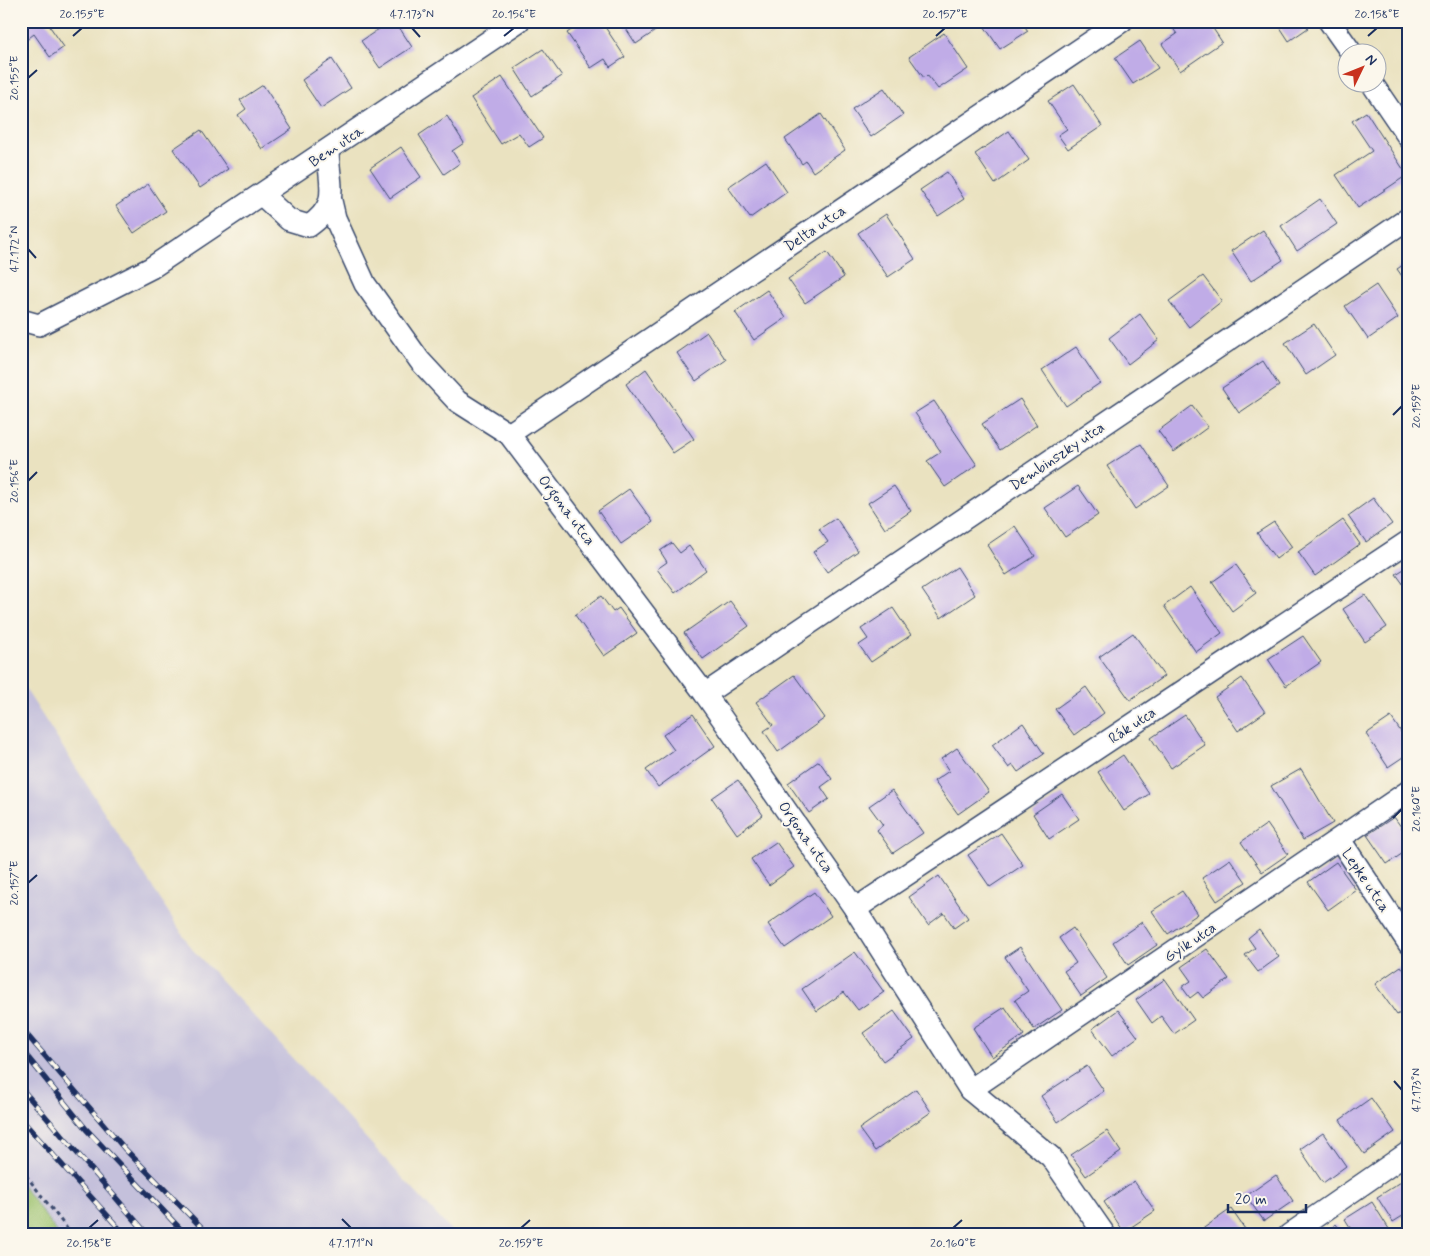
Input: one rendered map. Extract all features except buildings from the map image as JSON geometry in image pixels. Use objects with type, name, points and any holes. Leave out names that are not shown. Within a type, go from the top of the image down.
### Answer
[{"type":"street","name":"Bem utca","points":[[21,320],[39,325],[151,268],[519,21]]},
{"type":"street","name":"Delta utca","points":[[509,434],[1122,21]]},
{"type":"street","points":[[1329,21],[1343,42]]},
{"type":"street","points":[[1378,92],[1409,138]]},
{"type":"street","points":[[328,151],[331,201],[335,218],[365,284],[420,360],[457,401],[509,434]]},
{"type":"street","points":[[262,195],[289,220],[309,226],[324,216],[331,201]]},
{"type":"street","name":"Dembinszky utca","points":[[705,694],[1409,218]]},
{"type":"street","name":"Orgona utca","points":[[509,434],[705,694],[855,909],[970,1090],[1051,1158],[1105,1235]]},
{"type":"street","name":"Rák utca","points":[[855,909],[1409,542]]},
{"type":"street","name":"Gyík utca","points":[[970,1090],[1340,840],[1409,791]]},
{"type":"street","name":"Lepke utca","points":[[1340,840],[1409,944]]},
{"type":"street","points":[[1289,1235],[1409,1152]]},
{"type":"path","points":[[21,1168],[72,1235]]},
{"type":"shaded area","points":[[21,682],[192,949],[455,1235],[59,1235],[21,1183]]},
{"type":"green space","points":[[21,1183],[59,1235],[21,1235]]},
{"type":"railway","points":[[21,1028],[124,1148],[209,1235]]},
{"type":"railway","points":[[21,1049],[86,1129],[186,1235]]},
{"type":"railway","points":[[21,1088],[148,1235]]},
{"type":"railway","points":[[21,1119],[125,1235]]}]
